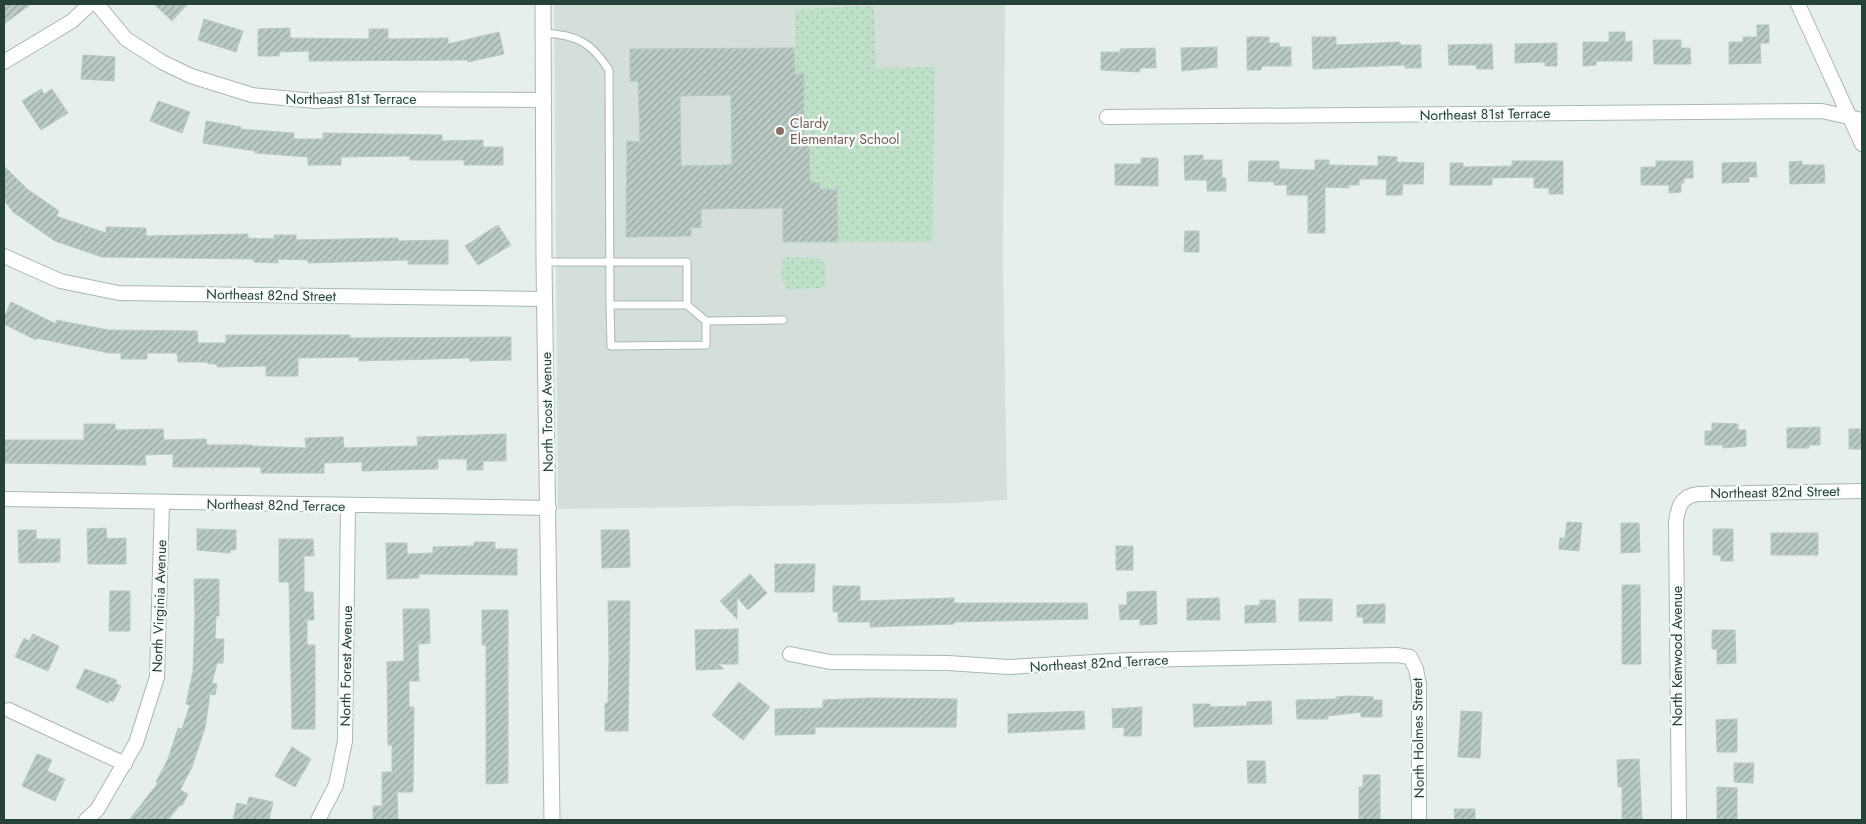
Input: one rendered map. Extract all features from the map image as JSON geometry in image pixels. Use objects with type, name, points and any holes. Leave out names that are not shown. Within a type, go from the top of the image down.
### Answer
[{"type":"street","points":[[4,62],[72,21],[90,4]]},
{"type":"street","name":"Northeast 81st Terrace","points":[[97,4],[126,39],[162,62],[191,76],[252,95],[315,101],[348,99],[544,100]]},
{"type":"street","name":"North Troost Avenue","points":[[543,4],[544,262],[552,820]]},
{"type":"street","points":[[1798,4],[1856,119],[1862,144]]},
{"type":"street","name":"Northeast 81st Terrace","points":[[1107,117],[1822,111],[1856,119]]},
{"type":"street","name":"Northeast 82nd Street","points":[[4,256],[60,281],[119,293],[545,299]]},
{"type":"street","name":"Northeast 82nd Street","points":[[1688,495],[1862,491]]},
{"type":"street","name":"North Kenwood Avenue","points":[[1679,820],[1676,522],[1678,506],[1688,495]]},
{"type":"street","name":"Northeast 82nd Terrace","points":[[4,499],[549,508]]},
{"type":"street","name":"North Virginia Avenue","points":[[86,820],[97,810],[136,743],[157,677],[162,503]]},
{"type":"street","name":"North Forest Avenue","points":[[318,820],[336,785],[345,741],[348,506]]},
{"type":"street","name":"Northeast 82nd Terrace","points":[[790,654],[830,662],[948,662],[1008,667],[1140,659],[1396,655],[1410,657]]},
{"type":"street","name":"North Holmes Street","points":[[1410,657],[1416,668],[1419,685],[1418,820]]},
{"type":"street","points":[[9,710],[125,764]]},
{"type":"lane","points":[[544,33],[580,39],[598,52],[609,70],[611,346],[706,345],[706,321]]},
{"type":"lane","points":[[544,262],[687,262],[688,305]]},
{"type":"lane","points":[[610,305],[688,305],[706,321],[782,320]]},
{"type":"shaded area","name":"Clardy Elementary School","points":[[554,4],[1005,4],[1003,258],[1007,500],[960,503],[558,509]]},
{"type":"green space","points":[[874,6],[876,68],[935,67],[932,242],[838,242],[837,190],[819,189],[820,183],[810,182],[809,145],[804,143],[804,74],[795,74],[795,9]]},
{"type":"green space","points":[[783,257],[819,258],[826,266],[825,288],[787,289],[781,277]]},
{"type":"building","points":[[4,4],[31,4],[4,24]]},
{"type":"building","points":[[154,4],[188,4],[172,21]]},
{"type":"building","points":[[204,19],[243,31],[236,52],[198,40]]},
{"type":"building","points":[[1757,25],[1769,25],[1769,43],[1760,43],[1761,63],[1729,64],[1729,42],[1743,42],[1743,37],[1757,37]]},
{"type":"building","points":[[290,28],[290,38],[369,39],[369,29],[388,29],[388,39],[448,38],[448,44],[499,32],[504,54],[468,62],[468,60],[309,61],[309,51],[279,52],[279,56],[258,56],[258,29]]},
{"type":"building","points":[[1609,32],[1625,32],[1625,42],[1632,41],[1632,61],[1596,61],[1596,65],[1583,66],[1583,42],[1609,42]]},
{"type":"building","points":[[1247,37],[1269,37],[1269,43],[1279,43],[1280,47],[1291,47],[1291,66],[1262,66],[1261,70],[1247,70]]},
{"type":"building","points":[[1312,37],[1336,37],[1336,45],[1400,42],[1400,45],[1421,45],[1421,68],[1405,68],[1405,65],[1313,69]]},
{"type":"building","points":[[1653,40],[1681,40],[1681,48],[1690,48],[1691,64],[1654,64]]},
{"type":"building","points":[[1557,43],[1557,66],[1545,66],[1545,62],[1515,63],[1515,44]]},
{"type":"building","points":[[1492,44],[1493,69],[1477,69],[1476,65],[1449,65],[1448,45]]},
{"type":"building","points":[[1217,47],[1217,67],[1182,71],[1181,48]]},
{"type":"building","name":"Clardy Elementary School","points":[[794,48],[795,74],[804,74],[804,143],[809,144],[810,182],[820,183],[819,189],[837,190],[838,242],[783,242],[783,208],[701,209],[701,228],[691,227],[691,236],[626,237],[627,141],[640,142],[638,81],[630,81],[630,49]],"holes":[[[731,95],[732,165],[681,166],[680,96]]]},
{"type":"building","points":[[1155,48],[1156,68],[1140,68],[1140,72],[1101,70],[1101,52],[1120,52],[1120,49]]},
{"type":"building","points":[[83,55],[115,57],[114,81],[81,79]]},
{"type":"building","points":[[41,89],[44,94],[52,89],[68,113],[41,130],[22,101]]},
{"type":"building","points":[[158,101],[190,112],[182,133],[150,121]]},
{"type":"building","points":[[206,121],[241,127],[240,129],[294,133],[294,139],[323,139],[323,133],[442,135],[442,141],[483,140],[483,147],[503,147],[503,165],[464,165],[464,160],[410,160],[410,156],[341,157],[341,165],[308,165],[308,157],[255,153],[255,151],[203,143]]},
{"type":"building","points":[[1203,155],[1203,160],[1222,160],[1222,178],[1226,178],[1226,191],[1207,191],[1207,180],[1185,180],[1184,156]]},
{"type":"building","points":[[1378,156],[1397,157],[1397,162],[1424,163],[1423,184],[1403,184],[1402,195],[1386,195],[1387,179],[1359,179],[1359,185],[1349,185],[1349,188],[1325,187],[1325,233],[1308,233],[1308,195],[1287,195],[1287,185],[1274,185],[1274,182],[1248,181],[1249,161],[1279,161],[1279,169],[1315,170],[1315,160],[1329,160],[1329,165],[1378,166]]},
{"type":"building","points":[[1141,158],[1158,158],[1158,186],[1115,185],[1115,164],[1141,164]]},
{"type":"building","points":[[1512,161],[1563,161],[1563,194],[1549,194],[1549,188],[1534,188],[1534,177],[1492,178],[1492,185],[1450,185],[1450,163],[1463,163],[1463,167],[1512,166]]},
{"type":"building","points":[[1656,161],[1693,161],[1693,178],[1684,178],[1684,183],[1681,183],[1681,192],[1669,193],[1669,185],[1641,185],[1641,167],[1656,167]]},
{"type":"building","points":[[1802,161],[1802,165],[1824,165],[1825,183],[1790,184],[1789,162]]},
{"type":"building","points":[[1756,162],[1757,177],[1749,177],[1749,182],[1722,183],[1722,163]]},
{"type":"building","points":[[4,166],[27,189],[59,211],[56,216],[106,233],[106,227],[146,228],[146,236],[248,234],[248,238],[274,239],[274,235],[296,235],[296,240],[398,238],[398,241],[448,240],[448,264],[408,264],[408,260],[308,263],[308,260],[278,259],[278,263],[254,262],[254,259],[102,257],[55,241],[13,212],[4,200]]},
{"type":"building","points":[[498,225],[511,245],[478,265],[465,246]]},
{"type":"building","points":[[1185,231],[1199,231],[1199,252],[1184,252]]},
{"type":"building","points":[[11,302],[56,324],[56,320],[108,330],[197,331],[198,343],[226,343],[226,335],[350,335],[350,338],[511,337],[511,360],[470,361],[469,358],[359,361],[359,357],[298,358],[298,376],[266,376],[266,366],[217,367],[217,364],[208,364],[208,362],[178,362],[177,353],[147,353],[147,359],[121,359],[121,353],[109,353],[37,338],[36,340],[4,324],[4,318]]},
{"type":"building","points":[[1712,423],[1738,424],[1738,430],[1746,430],[1746,446],[1723,448],[1723,445],[1705,445],[1705,431],[1712,431]]},
{"type":"building","points":[[84,424],[115,424],[115,430],[163,429],[164,440],[206,439],[207,445],[306,448],[305,438],[343,437],[344,448],[418,446],[417,437],[506,434],[506,461],[483,461],[483,470],[467,470],[467,459],[438,459],[438,469],[362,471],[362,462],[324,463],[324,473],[261,473],[261,467],[173,467],[173,454],[145,455],[146,465],[4,463],[4,440],[84,440]]},
{"type":"building","points":[[1820,427],[1820,445],[1809,445],[1809,448],[1787,448],[1787,428]]},
{"type":"building","points":[[1849,429],[1862,429],[1862,449],[1849,449]]},
{"type":"building","points":[[1567,522],[1582,523],[1579,551],[1559,549],[1560,538],[1565,538]]},
{"type":"building","points":[[1621,523],[1639,523],[1640,552],[1621,553]]},
{"type":"building","points":[[106,528],[107,539],[126,538],[126,564],[88,564],[87,529]]},
{"type":"building","points":[[197,529],[236,530],[236,550],[230,550],[230,553],[197,550]]},
{"type":"building","points":[[1713,529],[1733,529],[1733,561],[1721,561],[1721,555],[1713,555]]},
{"type":"building","points":[[18,530],[36,530],[36,539],[60,539],[60,562],[19,563]]},
{"type":"building","points":[[601,530],[629,530],[630,567],[602,568]]},
{"type":"building","points":[[1771,533],[1818,533],[1818,555],[1771,555]]},
{"type":"building","points":[[279,539],[313,539],[314,556],[304,556],[304,592],[313,592],[314,620],[307,620],[307,645],[315,645],[315,729],[292,729],[289,582],[279,582]]},
{"type":"building","points":[[474,542],[495,542],[495,549],[517,549],[517,575],[419,574],[419,578],[387,579],[386,543],[407,543],[407,554],[433,553],[433,547],[474,546]]},
{"type":"building","points":[[1116,546],[1133,546],[1133,570],[1116,570]]},
{"type":"building","points":[[775,564],[815,564],[814,592],[775,592]]},
{"type":"building","points":[[750,574],[767,593],[748,610],[737,597],[737,619],[720,601]]},
{"type":"building","points":[[194,579],[219,579],[219,616],[216,616],[215,639],[224,639],[223,663],[217,663],[212,683],[217,684],[215,695],[210,694],[205,728],[192,767],[180,790],[188,794],[182,806],[180,805],[168,820],[129,820],[158,783],[156,782],[168,759],[178,728],[182,729],[190,705],[186,704],[193,671]]},
{"type":"building","points":[[1622,585],[1640,585],[1641,664],[1622,664]]},
{"type":"building","points":[[833,586],[860,586],[860,601],[954,598],[954,603],[1087,603],[1088,619],[954,622],[954,624],[870,627],[870,622],[838,622],[838,612],[833,612]]},
{"type":"building","points":[[110,591],[130,591],[130,631],[109,631]]},
{"type":"building","points":[[1156,591],[1157,624],[1140,625],[1140,619],[1120,620],[1119,605],[1127,605],[1127,592]]},
{"type":"building","points":[[1219,598],[1220,620],[1187,620],[1187,599]]},
{"type":"building","points":[[1299,599],[1332,599],[1332,621],[1299,621]]},
{"type":"building","points":[[1260,600],[1275,600],[1276,622],[1245,623],[1245,606],[1260,605]]},
{"type":"building","points":[[608,601],[630,601],[628,731],[605,731],[605,703],[608,703]]},
{"type":"building","points":[[1385,604],[1385,623],[1363,623],[1363,617],[1357,617],[1357,605]]},
{"type":"building","points":[[403,609],[429,609],[430,643],[418,644],[419,681],[409,681],[409,707],[414,707],[413,792],[397,792],[398,820],[373,820],[373,806],[382,806],[382,772],[392,772],[392,745],[388,745],[387,662],[404,661]]},
{"type":"building","points":[[482,610],[508,610],[508,783],[486,784],[486,645],[482,645]]},
{"type":"building","points":[[738,629],[738,664],[718,664],[724,669],[696,670],[695,630]]},
{"type":"building","points":[[1712,630],[1735,630],[1736,663],[1717,664],[1717,649],[1712,649]]},
{"type":"building","points":[[33,634],[59,646],[48,671],[15,657],[24,638],[29,641]]},
{"type":"building","points":[[85,669],[117,680],[115,683],[121,686],[113,702],[109,700],[108,703],[76,688]]},
{"type":"building","points":[[739,682],[770,707],[743,740],[712,715]]},
{"type":"building","points":[[1336,697],[1373,697],[1373,700],[1382,700],[1382,717],[1361,717],[1361,712],[1328,716],[1328,719],[1297,719],[1296,700],[1337,699]]},
{"type":"building","points":[[871,698],[957,699],[956,727],[815,727],[815,734],[775,735],[775,709],[823,708],[823,700]]},
{"type":"building","points":[[1271,701],[1272,724],[1194,727],[1193,704],[1210,704],[1210,707],[1247,706],[1247,702]]},
{"type":"building","points":[[1142,707],[1141,736],[1124,736],[1124,727],[1113,728],[1112,709]]},
{"type":"building","points":[[1084,711],[1085,729],[1008,733],[1008,714]]},
{"type":"building","points":[[1461,711],[1482,712],[1480,758],[1458,757]]},
{"type":"building","points":[[1737,719],[1737,752],[1717,752],[1716,720]]},
{"type":"building","points":[[292,747],[311,759],[295,787],[275,776]]},
{"type":"building","points":[[37,754],[52,760],[47,771],[65,779],[55,801],[22,786]]},
{"type":"building","points":[[1639,759],[1642,820],[1622,820],[1622,787],[1618,787],[1617,760]]},
{"type":"building","points":[[1247,761],[1265,761],[1266,783],[1248,783]]},
{"type":"building","points":[[1734,763],[1754,763],[1753,783],[1734,782]]},
{"type":"building","points":[[1363,775],[1380,775],[1380,820],[1359,820],[1359,787],[1363,787]]},
{"type":"building","points":[[1717,787],[1737,788],[1737,820],[1717,820]]},
{"type":"building","points":[[249,797],[273,802],[269,820],[233,820],[237,803],[247,805]]},
{"type":"building","points":[[1454,809],[1475,809],[1475,820],[1455,820]]},
{"type":"place","name":"Clardy Elementary School","points":[[780,131]]}]
